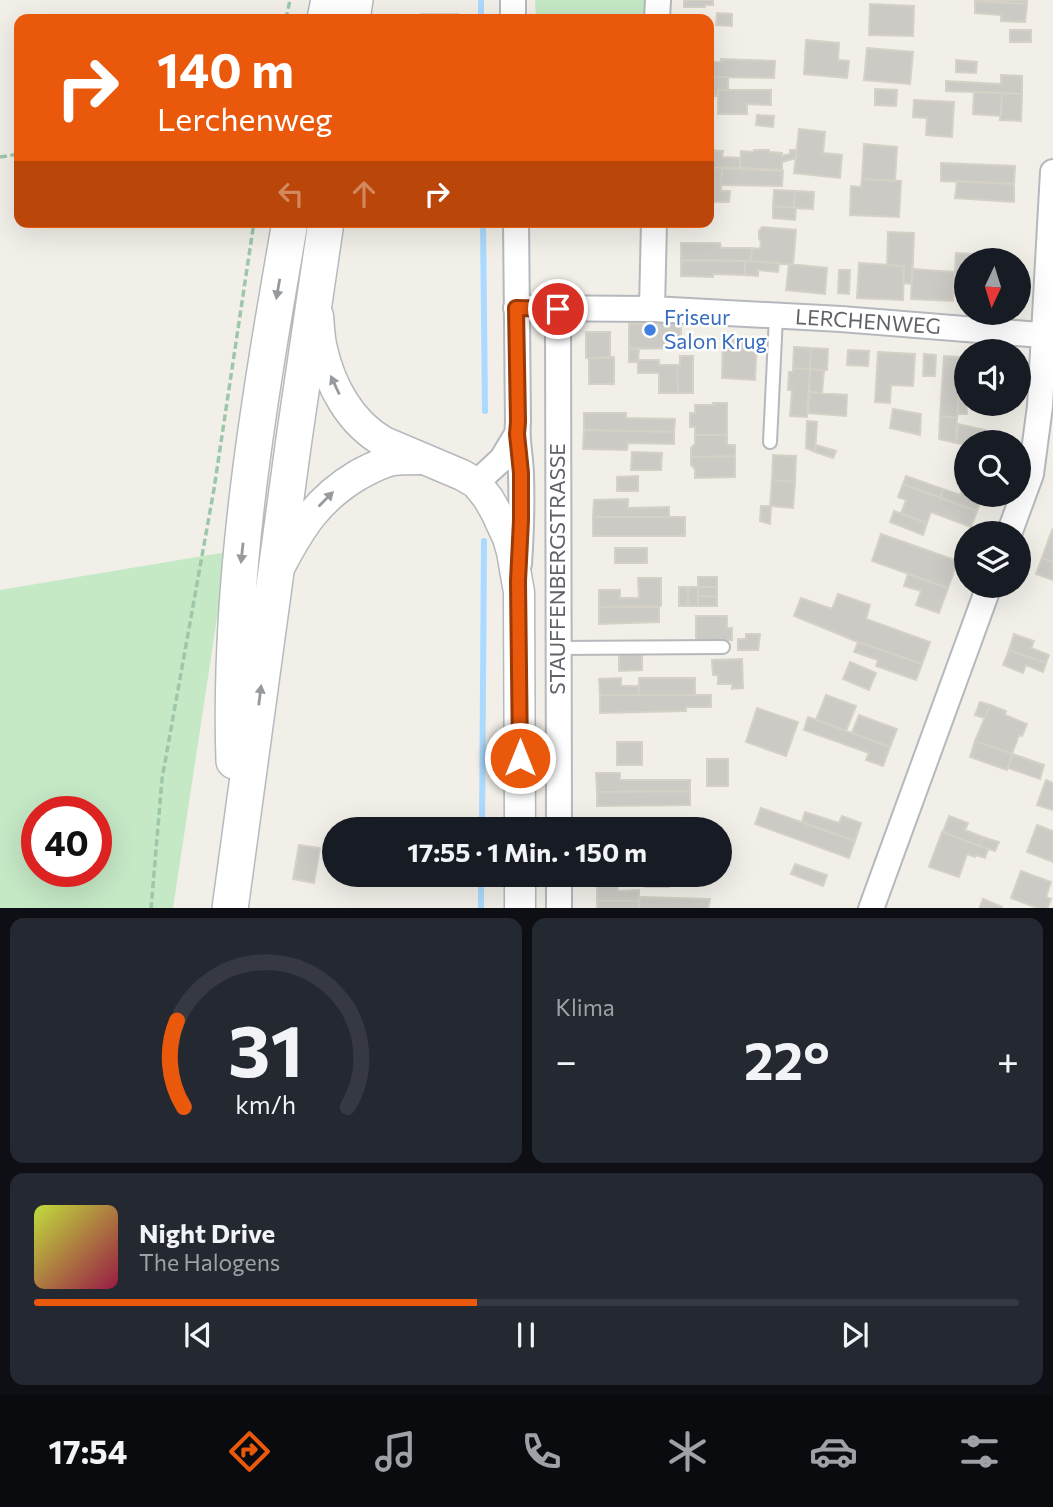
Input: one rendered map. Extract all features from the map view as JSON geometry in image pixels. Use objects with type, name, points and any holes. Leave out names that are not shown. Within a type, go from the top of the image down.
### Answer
[{"type":"main road","points":[[219,908],[229,849],[234,763],[233,672],[236,617],[249,485],[289,228]]},
{"type":"main road","points":[[230,908],[325,228]]},
{"type":"street","points":[[1014,521],[1031,474],[1049,336],[1053,172]]},
{"type":"street","points":[[516,228],[517,434],[521,473],[518,581],[520,817]]},
{"type":"street","points":[[652,309],[654,228]]},
{"type":"street","points":[[316,295],[321,347],[331,378],[353,416],[376,438],[475,483],[488,498],[503,526],[518,581]]},
{"type":"street","name":"LERCHENWEG","points":[[516,308],[652,309],[1049,336]]},
{"type":"street","name":"STAUFFENBERGSTRASSE","points":[[558,309],[559,817]]},
{"type":"street","points":[[475,483],[502,459],[517,434]]},
{"type":"street","points":[[275,576],[295,536],[336,489],[370,468],[393,460],[424,459]]},
{"type":"street","points":[[872,908],[985,598]]},
{"type":"street","points":[[520,887],[520,908]]},
{"type":"street","points":[[559,887],[559,908]]},
{"type":"lane","points":[[770,442],[776,316]]},
{"type":"lane","points":[[557,648],[723,647]]},
{"type":"path","points":[[151,908],[162,779],[214,489],[253,228]]},
{"type":"green space","points":[[535,0],[649,0],[649,14],[536,14]]},
{"type":"green space","points":[[227,552],[173,908],[0,908],[0,590]]},
{"type":"building","points":[[684,0],[713,0],[713,5],[684,7]]},
{"type":"building","points":[[976,0],[1027,0],[1027,4]]},
{"type":"building","points":[[975,1],[1027,4],[1025,22],[1001,21],[1001,15],[975,13]]},
{"type":"building","points":[[870,4],[914,6],[913,36],[869,35]]},
{"type":"building","points":[[717,13],[732,14],[732,26],[716,25]]},
{"type":"building","points":[[1010,30],[1031,30],[1031,42],[1010,42]]},
{"type":"building","points":[[806,40],[839,43],[838,60],[849,61],[847,78],[804,74]]},
{"type":"building","points":[[867,48],[913,52],[910,84],[864,80]]},
{"type":"building","points":[[721,59],[775,61],[774,78],[714,77],[714,62],[721,62]]},
{"type":"building","points":[[956,60],[977,62],[976,73],[956,72]]},
{"type":"building","points":[[1001,75],[1022,76],[1022,94],[946,91],[946,81],[1001,84]]},
{"type":"building","points":[[714,77],[728,77],[728,90],[718,90],[718,96],[714,96]]},
{"type":"building","points":[[875,89],[897,90],[896,106],[875,105]]},
{"type":"building","points":[[718,90],[771,90],[771,105],[747,104],[747,114],[718,114]]},
{"type":"building","points":[[974,92],[1002,93],[1001,116],[973,114]]},
{"type":"building","points":[[1002,93],[1022,94],[1021,121],[1000,120]]},
{"type":"building","points":[[914,100],[954,102],[952,137],[926,135],[927,118],[913,117]]},
{"type":"building","points":[[757,115],[774,116],[773,127],[756,125]]},
{"type":"building","points":[[799,129],[825,132],[823,153],[842,155],[840,178],[794,173]]},
{"type":"building","points":[[864,144],[897,147],[895,181],[862,179]]},
{"type":"building","points":[[714,150],[723,151],[722,157],[740,158],[740,168],[714,167]]},
{"type":"building","points":[[769,150],[782,153],[782,156],[790,154],[790,150],[797,150],[796,158],[782,162],[782,170],[740,168],[741,151]]},
{"type":"building","points":[[941,163],[1015,166],[1014,184],[941,181]]},
{"type":"building","points":[[714,167],[722,168],[721,191],[730,191],[729,202],[714,202]]},
{"type":"building","points":[[722,168],[783,171],[782,186],[721,185]]},
{"type":"building","points":[[862,179],[901,181],[899,217],[850,215],[851,186],[861,187]]},
{"type":"building","points":[[957,181],[1014,184],[1014,202],[955,198]]},
{"type":"building","points":[[774,190],[795,191],[794,208],[773,206]]},
{"type":"building","points":[[795,191],[814,192],[813,209],[794,208]]},
{"type":"building","points":[[773,206],[796,208],[795,220],[773,218]]},
{"type":"building","points":[[762,227],[796,230],[793,265],[751,261],[752,248],[760,249],[759,231]]},
{"type":"building","points":[[888,232],[914,233],[912,284],[903,283],[904,266],[887,265]]},
{"type":"building","points":[[681,243],[720,243],[721,248],[752,248],[751,261],[681,260]]},
{"type":"building","points":[[681,260],[745,261],[745,275],[681,276]]},
{"type":"building","points":[[745,261],[779,263],[778,272],[758,270],[758,276],[745,275]]},
{"type":"building","points":[[859,263],[904,266],[903,300],[857,298]]},
{"type":"building","points":[[789,264],[827,268],[825,294],[786,290]]},
{"type":"building","points":[[912,269],[954,272],[953,301],[911,299]]},
{"type":"building","points":[[839,270],[850,270],[849,294],[838,293]]},
{"type":"building","points":[[681,322],[681,348],[629,349],[629,324]]},
{"type":"building","points":[[586,332],[610,332],[610,358],[586,358]]},
{"type":"building","points":[[723,337],[757,338],[755,380],[722,378]]},
{"type":"building","points":[[794,347],[811,348],[810,369],[793,368]]},
{"type":"building","points":[[639,348],[638,362],[629,362],[629,349]]},
{"type":"building","points":[[811,348],[828,349],[827,370],[810,369]]},
{"type":"building","points":[[848,350],[869,351],[868,366],[847,365]]},
{"type":"building","points":[[878,352],[915,354],[913,386],[891,385],[890,403],[875,402]]},
{"type":"building","points":[[924,354],[936,355],[935,376],[923,376]]},
{"type":"building","points":[[680,356],[693,356],[693,393],[678,393],[677,365],[680,365]]},
{"type":"building","points":[[944,356],[954,357],[954,416],[957,418],[940,416]]},
{"type":"building","points":[[614,357],[614,384],[589,384],[589,358]]},
{"type":"building","points":[[638,360],[659,360],[659,365],[677,365],[678,393],[659,393],[659,373],[638,373]]},
{"type":"building","points":[[793,368],[810,369],[807,417],[790,416],[792,390],[788,390],[789,372],[793,372]]},
{"type":"building","points":[[810,369],[824,370],[822,393],[809,392]]},
{"type":"building","points":[[810,392],[847,395],[846,416],[808,413]]},
{"type":"building","points":[[713,403],[727,403],[727,435],[695,435],[695,427],[690,427],[690,413],[695,413],[695,405],[714,405]]},
{"type":"building","points":[[893,409],[921,414],[920,435],[890,428]]},
{"type":"building","points":[[584,413],[626,413],[626,418],[675,419],[674,432],[584,430]]},
{"type":"building","points":[[940,416],[957,418],[954,443],[939,439]]},
{"type":"building","points":[[807,421],[817,422],[815,452],[806,448]]},
{"type":"building","points":[[958,424],[985,430],[957,430]]},
{"type":"building","points":[[584,430],[674,432],[674,444],[628,443],[627,450],[583,449]]},
{"type":"building","points":[[695,435],[727,435],[727,445],[735,445],[735,456],[691,457]]},
{"type":"building","points":[[816,445],[836,451],[833,458],[815,452]]},
{"type":"building","points":[[632,452],[662,453],[661,470],[631,470]]},
{"type":"building","points":[[773,455],[796,456],[795,482],[772,480]]},
{"type":"building","points":[[735,456],[735,477],[695,478],[691,457]]},
{"type":"building","points":[[638,476],[638,491],[617,491],[617,477]]},
{"type":"building","points":[[906,476],[943,489],[940,498],[903,484]]},
{"type":"building","points":[[772,480],[795,482],[793,508],[770,506]]},
{"type":"building","points":[[903,484],[954,503],[954,507],[977,511],[973,521],[955,521],[931,512],[927,523],[901,514],[906,500],[898,497]]},
{"type":"building","points":[[943,489],[954,493],[954,503],[940,498]]},
{"type":"building","points":[[628,499],[628,508],[669,507],[669,517],[593,517],[594,500]]},
{"type":"building","points":[[761,506],[771,506],[770,524],[760,521]]},
{"type":"building","points":[[894,511],[927,523],[923,535],[890,522]]},
{"type":"building","points":[[593,517],[685,517],[685,536],[593,536]]},
{"type":"building","points":[[1053,531],[1053,562],[1042,558]]},
{"type":"building","points":[[881,534],[954,560],[954,572],[948,588],[872,561]]},
{"type":"building","points":[[615,548],[647,548],[647,563],[615,563]]},
{"type":"building","points":[[1042,558],[1053,562],[1053,580],[1036,574]]},
{"type":"building","points":[[908,574],[948,588],[939,613],[916,605],[921,591],[904,586]]},
{"type":"building","points":[[698,577],[717,577],[717,587],[698,587]]},
{"type":"building","points":[[638,578],[661,578],[661,606],[599,607],[599,590],[620,590],[620,598],[639,598]]},
{"type":"building","points":[[679,587],[688,587],[688,606],[679,606]]},
{"type":"building","points":[[688,587],[698,587],[698,606],[688,606]]},
{"type":"building","points":[[698,587],[717,587],[717,597],[698,596]]},
{"type":"building","points":[[838,594],[870,605],[866,619],[930,642],[922,664],[794,616],[801,598],[832,609]]},
{"type":"building","points":[[698,596],[717,597],[717,606],[698,606]]},
{"type":"building","points":[[599,607],[659,607],[659,622],[599,624]]},
{"type":"building","points":[[696,616],[727,616],[727,628],[732,628],[732,640],[696,640]]},
{"type":"building","points":[[746,634],[760,634],[758,650],[738,650],[738,639],[746,639]]},
{"type":"building","points":[[1014,634],[1034,641],[1031,648],[1049,655],[1046,663],[1009,650]]},
{"type":"building","points":[[858,642],[922,664],[916,680],[876,666],[878,660],[854,652]]},
{"type":"building","points":[[642,650],[642,670],[619,671],[619,651]]},
{"type":"building","points":[[1009,650],[1046,663],[1043,672],[1026,665],[1023,673],[1003,665]]},
{"type":"building","points":[[742,659],[743,688],[732,689],[732,684],[718,684],[718,675],[713,675],[712,660]]},
{"type":"building","points":[[850,662],[876,673],[869,690],[843,679]]},
{"type":"building","points":[[621,678],[621,686],[639,686],[639,695],[600,695],[599,679]]},
{"type":"building","points":[[639,678],[695,678],[695,695],[639,695]]},
{"type":"building","points":[[600,695],[711,695],[711,707],[686,707],[686,711],[600,713]]},
{"type":"building","points":[[826,695],[856,706],[846,731],[816,720]]},
{"type":"building","points":[[980,702],[990,705],[985,718],[975,715]]},
{"type":"building","points":[[990,705],[1027,724],[1022,736],[1019,735],[1012,754],[975,741]]},
{"type":"building","points":[[757,708],[798,722],[786,756],[746,742]]},
{"type":"building","points":[[859,715],[897,729],[890,747],[852,733]]},
{"type":"building","points":[[808,717],[890,747],[883,766],[866,760],[869,753],[804,730]]},
{"type":"building","points":[[975,741],[1013,754],[1007,770],[970,757]]},
{"type":"building","points":[[617,742],[642,742],[642,765],[617,765]]},
{"type":"building","points":[[1013,754],[1044,765],[1040,779],[1008,768]]},
{"type":"building","points":[[707,759],[728,759],[728,786],[707,786]]},
{"type":"building","points":[[596,773],[620,773],[620,780],[690,780],[690,791],[597,792]]},
{"type":"building","points":[[1046,780],[1053,783],[1053,810],[1037,805]]},
{"type":"building","points":[[690,791],[690,805],[597,806],[597,792]]},
{"type":"building","points":[[761,808],[855,841],[849,858],[755,824]]},
{"type":"building","points":[[805,812],[839,823],[842,816],[861,823],[855,841],[802,822]]},
{"type":"building","points":[[949,816],[968,823],[965,830],[983,837],[979,846],[943,832]]},
{"type":"building","points":[[1037,825],[1053,831],[1053,862],[1027,852]]},
{"type":"building","points":[[942,832],[988,849],[985,858],[967,854],[959,877],[929,867]]},
{"type":"building","points":[[983,837],[999,842],[995,851],[979,846]]},
{"type":"building","points":[[299,845],[320,848],[314,883],[293,879]]},
{"type":"building","points":[[795,864],[827,875],[823,886],[791,874]]},
{"type":"building","points":[[1021,871],[1051,882],[1046,897],[1051,899],[1047,908],[1037,908],[1011,898]]},
{"type":"building","points":[[597,887],[618,887],[618,891],[639,890],[639,901],[597,901]]},
{"type":"building","points":[[640,897],[710,899],[708,908],[639,908]]},
{"type":"building","points":[[983,899],[1002,907],[1002,908],[979,908]]},
{"type":"building","points":[[597,901],[639,901],[639,908],[597,908]]},
{"type":"waterway","points":[[481,0],[481,14]]},
{"type":"waterway","points":[[483,228],[485,411]]},
{"type":"waterway","points":[[482,817],[484,541]]},
{"type":"waterway","points":[[481,887],[481,908]]},
{"type":"place","name":"Friseur Salon Krug","points":[[650,330]]},
{"type":"route","points":[[520,758],[518,581],[521,473],[517,434],[516,308],[558,309]]}]
